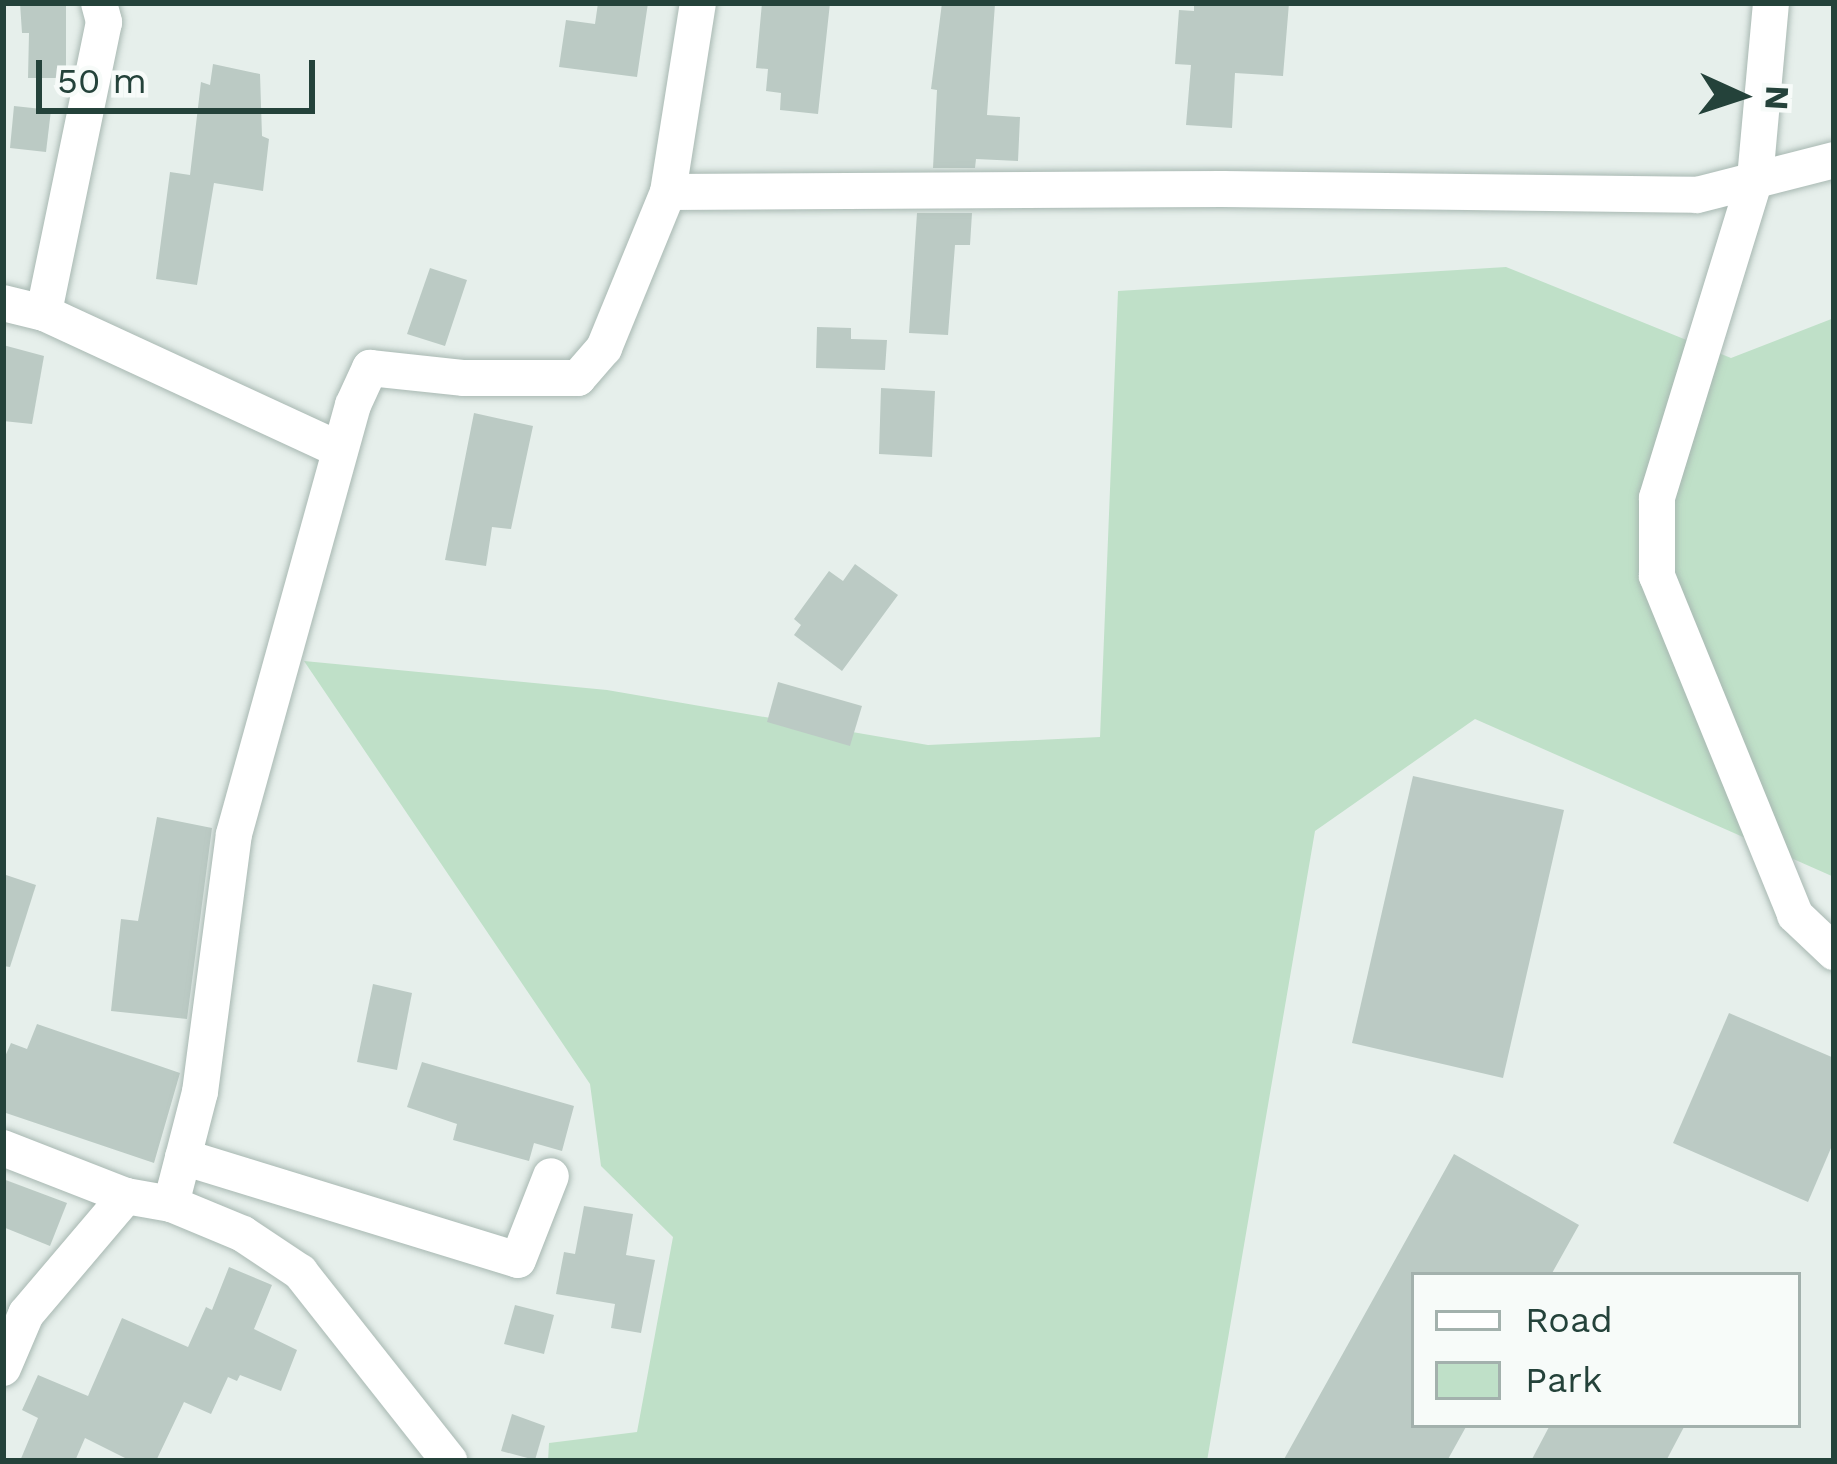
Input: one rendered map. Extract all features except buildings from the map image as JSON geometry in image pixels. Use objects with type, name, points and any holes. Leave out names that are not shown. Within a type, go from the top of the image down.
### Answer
[{"type":"street","points":[[44,313],[104,22],[99,3]]},
{"type":"street","points":[[171,1204],[200,1092],[234,834],[339,449],[370,368],[464,378],[578,379],[604,348],[668,192],[698,3]]},
{"type":"street","points":[[1772,3],[1755,179],[1657,498],[1657,576],[1796,914],[1834,952]]},
{"type":"street","points":[[668,192],[1223,189],[1697,195],[1834,160]]},
{"type":"street","points":[[3,303],[44,313],[339,449]]},
{"type":"street","points":[[3,1148],[126,1196],[171,1204],[243,1234],[300,1272],[449,1461]]},
{"type":"street","points":[[183,1157],[518,1260],[550,1176]]},
{"type":"street","points":[[3,1368],[15,1309],[126,1196]]},
{"type":"green space","points":[[1506,267],[1731,358],[1834,318],[1834,877],[1475,719],[1315,831],[1207,1461],[548,1461],[549,1443],[637,1432],[673,1237],[601,1166],[590,1084],[304,661],[607,690],[928,745],[1100,737],[1118,291]]}]
